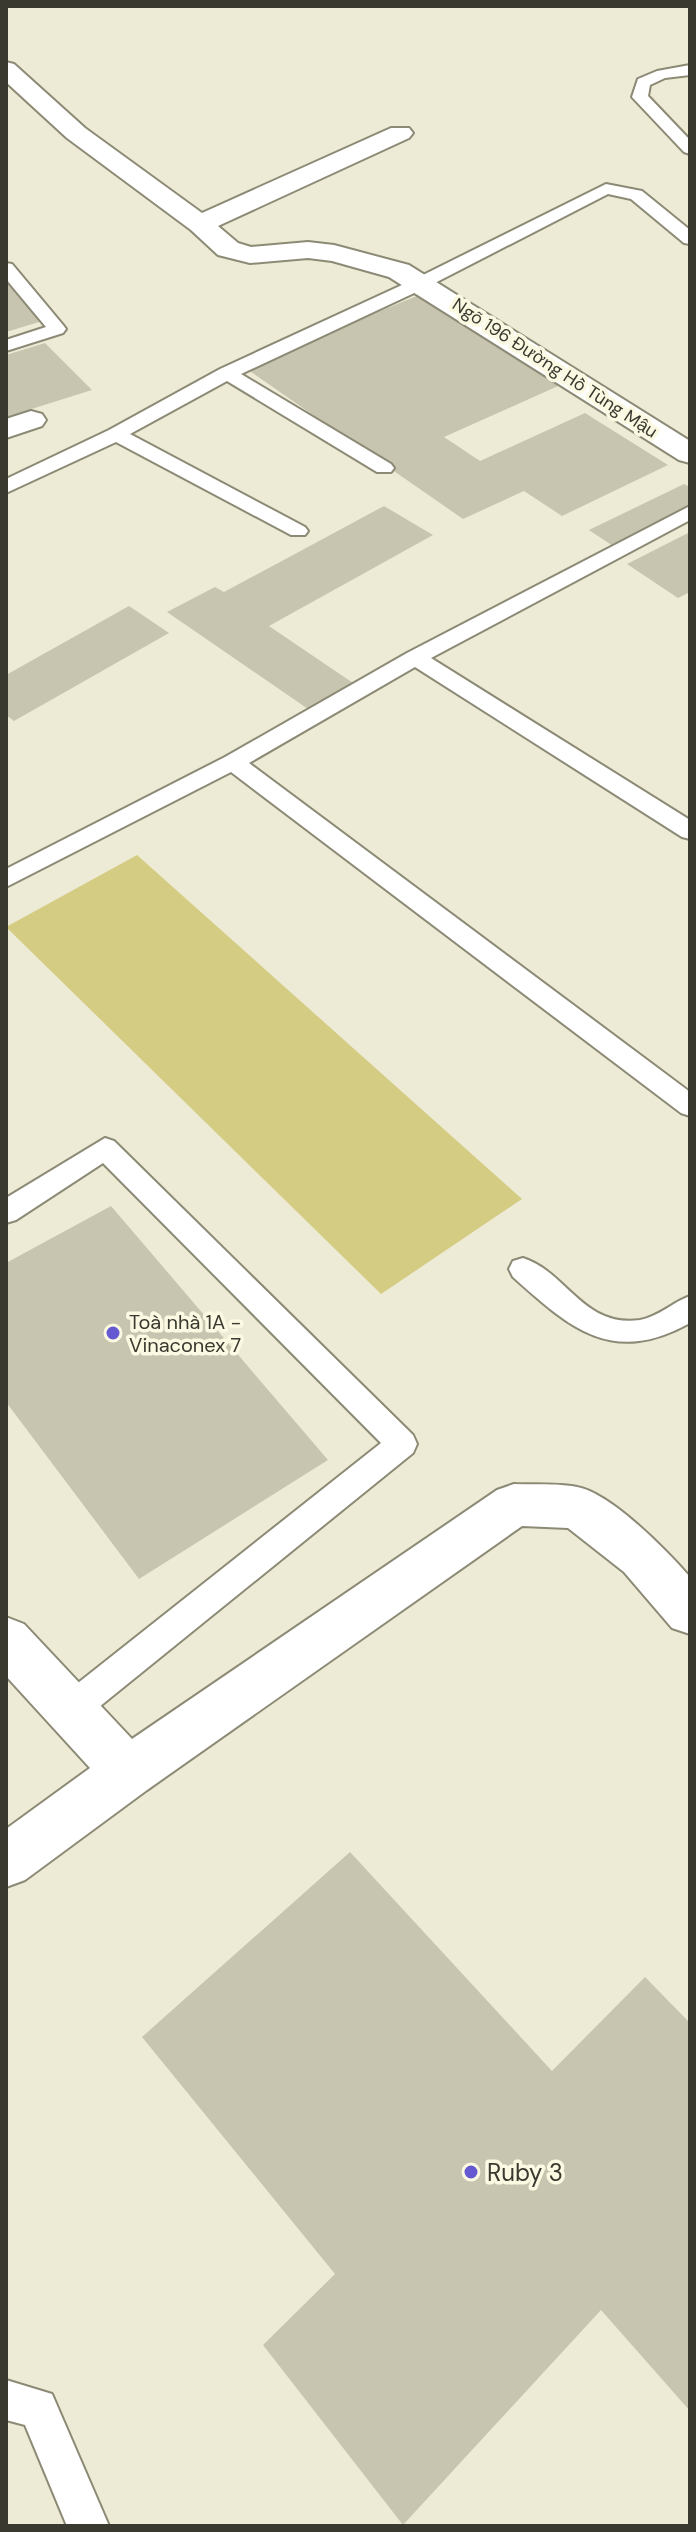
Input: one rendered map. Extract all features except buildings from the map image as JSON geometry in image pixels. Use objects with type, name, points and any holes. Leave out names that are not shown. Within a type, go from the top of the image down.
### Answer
[{"type":"street","points":[[6,69],[76,133],[200,224],[228,249],[250,255],[308,250],[399,273]]},
{"type":"street","points":[[200,224],[400,133]]},
{"type":"street","name":"Ngõ 196 Đường Hồ Tùng Mậu","points":[[399,273],[690,454]]},
{"type":"street","points":[[6,1861],[128,1772],[514,1505],[578,1508],[641,1557],[690,1612]]},
{"type":"street","points":[[6,1640],[128,1772]]},
{"type":"lane","points":[[690,70],[662,74],[643,82],[640,97],[690,149]]},
{"type":"lane","points":[[6,487],[116,434],[399,273],[606,189],[636,195],[690,239]]},
{"type":"lane","points":[[6,268],[57,329],[6,346]]},
{"type":"lane","points":[[227,373],[384,468]]},
{"type":"lane","points":[[116,434],[298,531]]},
{"type":"lane","points":[[6,879],[233,762],[415,658],[690,512]]},
{"type":"lane","points":[[415,658],[690,831]]},
{"type":"lane","points":[[233,762],[690,1106]]},
{"type":"lane","points":[[6,1212],[105,1148],[402,1444],[71,1709]]},
{"type":"lane","points":[[523,1269],[577,1315],[607,1332],[645,1332],[690,1308]]},
{"type":"lane","points":[[6,2400],[38,2408],[88,2526]]},
{"type":"shaded area","points":[[137,855],[522,1199],[381,1294],[6,927]]},
{"type":"place","name":"Toà nhà 1A - Vinaconex 7","points":[[113,1333]]},
{"type":"place","name":"Ruby 3","points":[[471,2172]]}]
